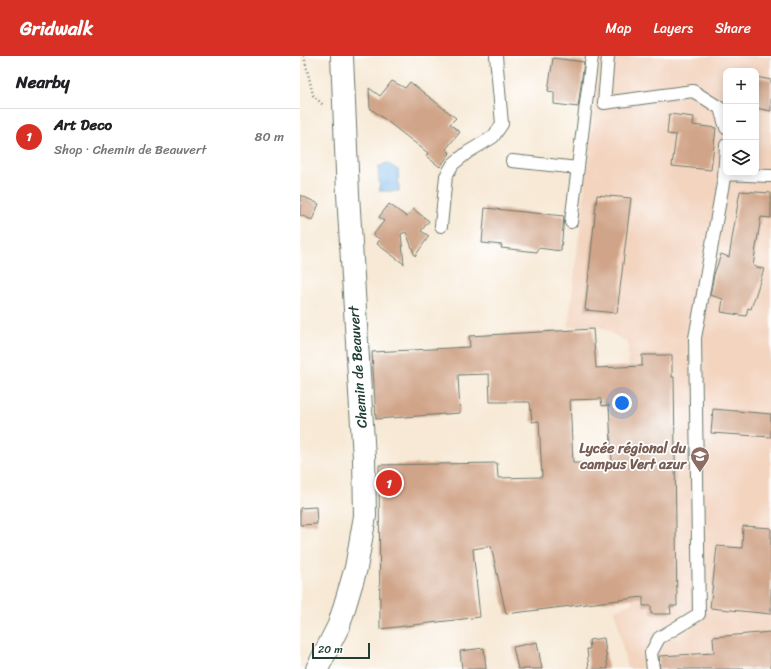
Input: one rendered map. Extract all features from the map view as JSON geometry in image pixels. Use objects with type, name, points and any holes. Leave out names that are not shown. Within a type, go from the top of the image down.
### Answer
[{"type":"street","name":"Chemin de Beauvert","points":[[317,669],[339,625],[356,568],[365,516],[364,458],[348,194],[342,56]]},
{"type":"lane","points":[[441,226],[446,176],[452,164],[468,152],[493,137],[502,124],[496,56]]},
{"type":"lane","points":[[571,222],[592,56]]},
{"type":"lane","points":[[608,56],[604,103],[693,91],[720,108],[723,118]]},
{"type":"lane","points":[[512,161],[578,168]]},
{"type":"lane","points":[[759,175],[771,176]]},
{"type":"lane","points":[[654,669],[651,654],[659,638],[699,614],[695,338],[724,176]]},
{"type":"path","points":[[304,56],[313,95],[323,105]]},
{"type":"shaded area","name":"Lycée régional du campus Vert azur","points":[[601,56],[771,56],[771,669],[627,669],[615,610],[632,603],[628,343],[599,326],[568,327]]},
{"type":"water","points":[[387,163],[398,170],[399,191],[380,191],[378,167]]},
{"type":"building","points":[[553,58],[584,62],[578,107],[554,104],[554,92],[548,91]]},
{"type":"building","points":[[759,78],[771,80],[771,111],[759,109]]},
{"type":"building","points":[[392,81],[405,88],[410,82],[456,118],[450,124],[460,132],[446,149],[450,153],[440,167],[426,156],[428,153],[370,108],[369,88],[380,96]]},
{"type":"building","points":[[669,114],[694,117],[693,125],[716,128],[711,170],[672,166],[676,135],[667,134]]},
{"type":"building","points":[[740,191],[771,193],[771,218],[761,217],[753,266],[764,269],[751,309],[748,308],[746,316],[721,312],[723,299],[710,295],[714,275],[721,254],[729,257]]},
{"type":"building","points":[[300,195],[319,204],[312,220],[300,215]]},
{"type":"building","points":[[597,195],[631,198],[617,313],[585,310]]},
{"type":"building","points":[[389,204],[407,217],[413,209],[429,221],[421,231],[429,236],[415,256],[406,232],[401,234],[404,264],[377,244],[380,239],[373,235],[384,221],[379,217]]},
{"type":"building","points":[[485,208],[564,216],[561,251],[538,248],[537,252],[501,248],[502,245],[482,243]]},
{"type":"building","points":[[593,329],[596,368],[642,366],[642,355],[672,355],[672,377],[674,377],[677,606],[670,606],[671,614],[651,614],[651,606],[643,606],[643,597],[506,614],[491,546],[473,549],[480,617],[380,629],[379,465],[497,463],[498,478],[542,477],[539,421],[532,422],[530,402],[490,402],[489,374],[458,375],[460,413],[376,419],[372,352],[470,347],[469,336]],"holes":[[[601,399],[602,406],[609,405],[612,463],[573,463],[570,400]]]},
{"type":"building","points":[[713,409],[771,414],[771,437],[711,433]]},
{"type":"building","points":[[316,507],[317,524],[300,525],[300,508]]},
{"type":"building","points":[[743,526],[771,528],[771,614],[710,608],[717,546],[742,548]]},
{"type":"building","points":[[771,632],[771,669],[660,669],[659,656],[714,653],[713,637]]},
{"type":"building","points":[[604,638],[608,669],[589,669],[587,649],[590,649],[589,640]]},
{"type":"building","points":[[537,642],[542,669],[518,669],[513,647]]},
{"type":"building","points":[[484,648],[486,669],[462,669],[460,651]]},
{"type":"place","name":"Lycée régional du campus Vert azur","points":[[700,473]]},
{"type":"place","name":"Art Deco","points":[[389,483]]}]
